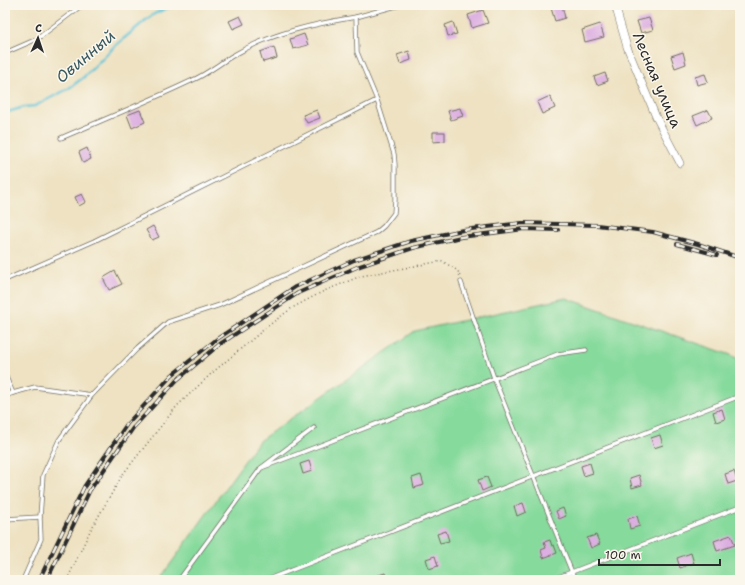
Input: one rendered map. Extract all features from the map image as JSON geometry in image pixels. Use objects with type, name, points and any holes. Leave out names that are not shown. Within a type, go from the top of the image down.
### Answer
[{"type":"street","name":"Лесная улица","points":[[615,5],[636,68],[656,116],[680,163]]},
{"type":"lane","points":[[5,53],[36,39],[82,5]]},
{"type":"lane","points":[[61,138],[195,80],[234,55],[255,44],[288,32],[326,22],[356,17],[400,5]]},
{"type":"lane","points":[[23,580],[41,539],[40,517],[43,475],[59,440],[92,395],[137,348],[168,322],[220,305],[377,232],[384,226],[394,213],[394,154],[378,100],[357,52],[356,17]]},
{"type":"lane","points":[[5,280],[94,241],[378,100]]},
{"type":"lane","points":[[461,282],[494,378],[576,580]]},
{"type":"lane","points":[[261,468],[558,354],[586,350]]},
{"type":"lane","points":[[5,375],[13,392]]},
{"type":"lane","points":[[5,396],[13,392],[35,387],[92,395]]},
{"type":"lane","points":[[266,580],[740,396]]},
{"type":"lane","points":[[179,580],[261,468],[314,428]]},
{"type":"lane","points":[[551,580],[740,507]]},
{"type":"lane","points":[[5,519],[40,517]]},
{"type":"path","points":[[67,580],[90,531],[123,474],[177,406],[212,373],[280,317],[292,308],[324,291],[361,276],[442,261],[458,271],[461,282]]},
{"type":"green space","points":[[566,298],[731,355],[740,360],[740,580],[159,580],[259,441],[415,331]]},
{"type":"building","points":[[562,5],[565,18],[555,21],[551,8]]},
{"type":"building","points":[[483,10],[488,23],[472,28],[468,15]]},
{"type":"building","points":[[240,16],[244,24],[233,29],[229,21]]},
{"type":"building","points":[[649,18],[653,30],[641,33],[637,21]]},
{"type":"building","points":[[453,22],[457,34],[448,36],[445,25]]},
{"type":"building","points":[[600,24],[604,37],[585,42],[582,30]]},
{"type":"building","points":[[304,34],[308,45],[293,49],[290,39]]},
{"type":"building","points":[[274,47],[277,58],[263,62],[260,52]]},
{"type":"building","points":[[409,51],[411,60],[400,64],[397,55]]},
{"type":"building","points":[[683,52],[686,64],[675,68],[671,56]]},
{"type":"building","points":[[605,73],[608,81],[597,85],[594,77]]},
{"type":"building","points":[[705,74],[708,82],[697,85],[695,77]]},
{"type":"building","points":[[550,96],[555,108],[542,114],[537,102]]},
{"type":"building","points":[[460,108],[463,116],[451,120],[448,111]]},
{"type":"building","points":[[140,110],[145,122],[132,128],[127,115]]},
{"type":"building","points":[[317,110],[320,118],[307,123],[303,115]]},
{"type":"building","points":[[708,110],[712,118],[697,125],[693,116]]},
{"type":"building","points":[[433,132],[445,132],[445,141],[433,142]]},
{"type":"building","points":[[87,148],[91,159],[83,163],[79,152]]},
{"type":"building","points":[[82,194],[86,202],[79,206],[75,197]]},
{"type":"building","points":[[153,226],[159,237],[152,240],[146,230]]},
{"type":"building","points":[[115,271],[122,284],[109,290],[103,278]]},
{"type":"building","points":[[722,409],[725,419],[716,422],[713,412]]},
{"type":"building","points":[[660,435],[663,445],[654,448],[651,438]]},
{"type":"building","points":[[309,461],[312,471],[303,474],[300,464]]},
{"type":"building","points":[[590,463],[593,473],[584,476],[581,466]]},
{"type":"building","points":[[734,471],[737,481],[728,484],[725,474]]},
{"type":"building","points":[[421,475],[424,485],[414,488],[412,478]]},
{"type":"building","points":[[639,475],[642,485],[632,488],[630,478]]},
{"type":"building","points":[[487,477],[491,487],[482,491],[478,480]]},
{"type":"building","points":[[523,503],[526,512],[517,516],[514,506]]},
{"type":"building","points":[[563,508],[566,516],[559,519],[556,511]]},
{"type":"building","points":[[637,516],[640,526],[630,529],[628,519]]},
{"type":"building","points":[[446,531],[449,541],[440,543],[437,534]]},
{"type":"building","points":[[596,535],[600,544],[591,548],[587,538]]},
{"type":"building","points":[[731,535],[735,545],[717,551],[714,541]]},
{"type":"building","points":[[550,540],[557,553],[543,558],[541,550],[546,548],[544,542]]},
{"type":"building","points":[[691,553],[694,563],[680,568],[677,558]]},
{"type":"building","points":[[435,556],[438,566],[429,569],[426,559]]},
{"type":"building","points":[[385,573],[388,580],[367,580],[367,579]]},
{"type":"waterway","name":"Овинный","points":[[5,113],[24,107],[35,106],[68,89],[84,77],[115,46],[147,19],[174,5]]},
{"type":"railway","points":[[39,580],[84,487],[127,424],[172,375],[217,339],[295,287],[354,260],[411,241],[463,230],[522,223],[597,225],[653,232],[698,244],[740,258]]},
{"type":"railway","points":[[47,580],[90,490],[133,428],[177,380],[220,344],[298,293],[357,267],[413,248],[461,237],[524,229],[558,230]]},
{"type":"railway","points":[[677,244],[717,255]]}]
